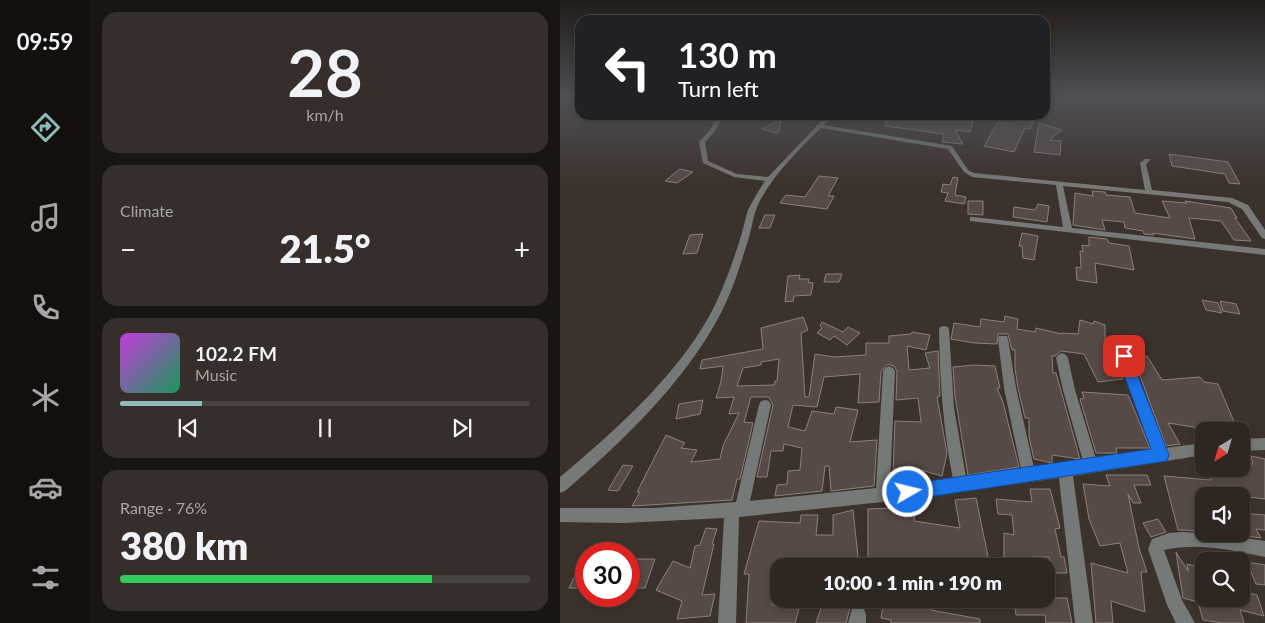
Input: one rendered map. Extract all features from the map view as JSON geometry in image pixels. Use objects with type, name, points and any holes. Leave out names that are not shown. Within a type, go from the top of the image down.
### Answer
[{"type":"street","points":[[715,126],[702,142],[705,162],[736,176],[770,179]]},
{"type":"street","points":[[560,486],[622,429],[667,382],[689,355],[711,322],[723,297],[753,209],[770,179],[781,164],[820,126]]},
{"type":"street","points":[[820,126],[950,147],[966,171],[972,174],[1217,198],[1237,203],[1245,208],[1265,236]]},
{"type":"street","points":[[1147,160],[1142,163],[1149,192]]},
{"type":"street","points":[[1059,183],[1068,230]]},
{"type":"street","points":[[973,219],[1265,252]]},
{"type":"street","points":[[944,330],[944,369],[952,446],[961,485]]},
{"type":"street","points":[[1003,338],[1010,388],[1029,475]]},
{"type":"street","points":[[1124,356],[1161,455]]},
{"type":"street","points":[[1062,358],[1069,390],[1091,466]]},
{"type":"street","points":[[883,495],[889,371]]},
{"type":"street","points":[[727,623],[736,510],[765,404]]},
{"type":"street","points":[[1250,445],[1265,444]]},
{"type":"street","points":[[560,515],[638,517],[736,510],[961,485],[1195,450]]},
{"type":"street","points":[[1065,470],[1084,623]]},
{"type":"street","points":[[1186,623],[1175,605],[1156,549],[1158,544],[1199,540],[1224,541],[1265,549]]},
{"type":"building","points":[[767,126],[780,126],[778,133],[762,129]]},
{"type":"building","points":[[886,126],[972,126],[970,132],[955,130],[963,144],[942,142],[944,134]]},
{"type":"building","points":[[996,126],[1032,126],[1030,129],[1025,128],[1014,152],[984,146]]},
{"type":"building","points":[[1038,126],[1049,126],[1062,130],[1049,140],[1061,141],[1060,155],[1034,152]]},
{"type":"building","points":[[1169,154],[1228,162],[1240,184],[1229,183],[1225,174],[1172,166]]},
{"type":"building","points":[[680,169],[693,172],[677,183],[665,181]]},
{"type":"building","points":[[819,176],[838,178],[828,196],[834,196],[827,209],[780,203],[786,195],[805,197]]},
{"type":"building","points":[[953,177],[958,178],[955,195],[966,197],[964,204],[945,201],[948,193],[941,192],[943,184],[950,185]]},
{"type":"building","points":[[1092,191],[1105,192],[1106,195],[1130,197],[1135,213],[1170,218],[1162,201],[1187,203],[1185,201],[1231,208],[1237,218],[1235,218],[1251,241],[1234,240],[1221,221],[1189,218],[1195,239],[1153,233],[1154,235],[1144,234],[1143,231],[1125,228],[1124,222],[1102,220],[1105,230],[1073,225],[1075,193],[1093,196]]},
{"type":"building","points":[[968,201],[983,201],[983,215],[968,214]]},
{"type":"building","points":[[1038,204],[1049,206],[1047,222],[1013,217],[1014,207],[1035,210]]},
{"type":"building","points":[[765,215],[775,215],[770,228],[759,228]]},
{"type":"building","points":[[1022,233],[1038,236],[1034,260],[1023,258],[1022,246],[1019,246]]},
{"type":"building","points":[[703,234],[697,253],[683,254],[690,235]]},
{"type":"building","points":[[1089,237],[1107,239],[1109,243],[1129,246],[1134,270],[1095,263],[1097,283],[1077,280],[1076,267],[1081,268],[1080,251],[1083,252],[1082,245],[1089,246]]},
{"type":"building","points":[[826,274],[842,274],[839,282],[824,282]]},
{"type":"building","points":[[800,275],[799,279],[809,279],[808,282],[813,283],[811,295],[794,296],[793,301],[785,302],[788,276]]},
{"type":"building","points":[[1202,300],[1218,303],[1222,313],[1206,310]]},
{"type":"building","points":[[1220,301],[1236,304],[1240,314],[1223,311]]},
{"type":"building","points":[[1005,316],[1018,319],[1017,329],[1035,332],[1036,328],[1062,334],[1078,334],[1080,320],[1093,324],[1094,321],[1105,325],[1105,341],[1109,341],[1123,379],[1098,382],[1084,354],[1061,351],[1052,356],[1053,373],[1056,373],[1080,459],[1052,455],[1052,463],[1034,459],[1029,437],[1029,418],[1025,418],[1018,388],[1015,350],[1012,350],[1008,334],[998,334],[997,344],[951,339],[954,323],[980,327],[981,319],[1004,322]]},
{"type":"building","points":[[803,317],[808,330],[801,333],[805,397],[809,397],[815,354],[834,357],[866,355],[866,343],[889,343],[889,336],[911,334],[912,332],[930,335],[926,350],[907,346],[909,370],[930,368],[925,353],[938,351],[940,396],[937,397],[947,453],[942,476],[917,469],[917,477],[893,476],[895,421],[921,422],[918,398],[896,400],[897,371],[894,366],[888,364],[881,371],[879,402],[858,403],[860,374],[824,377],[817,407],[793,405],[788,427],[805,431],[812,411],[834,414],[836,407],[858,410],[850,442],[877,440],[874,486],[831,491],[829,466],[825,466],[822,491],[775,496],[777,485],[787,484],[788,471],[800,470],[802,448],[784,444],[783,451],[771,451],[767,477],[757,477],[773,405],[769,397],[751,397],[744,422],[753,423],[740,479],[737,479],[732,500],[632,506],[640,492],[637,492],[666,435],[685,443],[681,448],[697,450],[691,462],[720,459],[723,446],[739,413],[729,414],[734,397],[716,398],[723,366],[700,369],[702,360],[763,349],[761,328]],"holes":[[[779,359],[777,381],[775,381],[774,385],[737,386],[743,368]]]},
{"type":"building","points":[[822,322],[843,332],[848,327],[860,333],[847,345],[834,336],[830,340],[817,333],[822,328],[820,326]]},
{"type":"building","points":[[1147,356],[1162,380],[1200,377],[1204,382],[1218,384],[1234,422],[1195,422],[1195,429],[1168,423],[1180,444],[1166,446],[1133,357]]},
{"type":"building","points":[[995,366],[1000,388],[997,388],[1003,402],[1019,467],[968,475],[955,396],[953,367]]},
{"type":"building","points":[[1082,392],[1128,395],[1150,448],[1116,448],[1117,453],[1096,453],[1080,399],[1084,398]]},
{"type":"building","points":[[703,400],[700,414],[676,419],[679,404]]},
{"type":"building","points":[[1251,456],[1265,459],[1265,499],[1250,497],[1250,487],[1195,487],[1195,531],[1178,530],[1164,476],[1211,480],[1210,478],[1250,478],[1250,464],[1253,464]]},
{"type":"building","points":[[623,465],[633,466],[618,491],[608,490]]},
{"type":"building","points":[[1106,475],[1147,475],[1151,485],[1134,485],[1141,503],[1133,503],[1128,494],[1139,548],[1147,572],[1141,572],[1145,612],[1111,601],[1113,623],[1096,623],[1091,563],[1128,573],[1120,543],[1100,546],[1089,519],[1083,484],[1110,486]]},
{"type":"building","points":[[1030,489],[1050,489],[1060,528],[1055,529],[1061,557],[1064,557],[1067,573],[1055,573],[1055,558],[1004,557],[1004,533],[1014,535],[1012,515],[998,514],[996,499],[1032,502]]},
{"type":"building","points":[[976,498],[988,558],[868,558],[868,509],[892,508],[915,511],[914,521],[960,528],[955,500]]},
{"type":"building","points":[[853,510],[858,558],[770,558],[770,608],[799,609],[795,623],[746,623],[749,574],[744,574],[759,521],[800,523],[801,515],[818,515],[816,535],[833,535],[833,515]]},
{"type":"building","points":[[1250,514],[1265,515],[1265,530],[1256,529],[1261,538],[1250,537]]},
{"type":"building","points":[[1158,519],[1166,532],[1151,537],[1143,523]]},
{"type":"building","points":[[706,528],[717,529],[712,544],[714,544],[702,595],[715,594],[710,616],[677,619],[682,601],[656,590],[673,561],[690,568],[695,546],[700,545]]},
{"type":"building","points":[[1176,552],[1188,571],[1187,564],[1195,566],[1195,601],[1183,598]]},
{"type":"building","points":[[640,559],[655,559],[645,588],[640,588]]},
{"type":"building","points":[[1250,562],[1265,565],[1265,585],[1256,584],[1250,569]]},
{"type":"building","points":[[575,576],[575,588],[569,588]]},
{"type":"building","points":[[1250,593],[1257,595],[1264,616],[1240,610],[1244,623],[1222,623],[1203,620],[1199,607],[1250,607]]},
{"type":"building","points":[[1055,598],[1067,598],[1072,623],[1046,623],[1045,615],[1016,615],[1015,608],[1055,608]]},
{"type":"building","points":[[821,608],[850,608],[846,623],[816,623]]},
{"type":"building","points":[[883,608],[931,608],[931,610],[980,619],[980,623],[891,623],[891,620],[881,618]]},
{"type":"route","points":[[908,492],[1161,455],[1124,356]]}]
